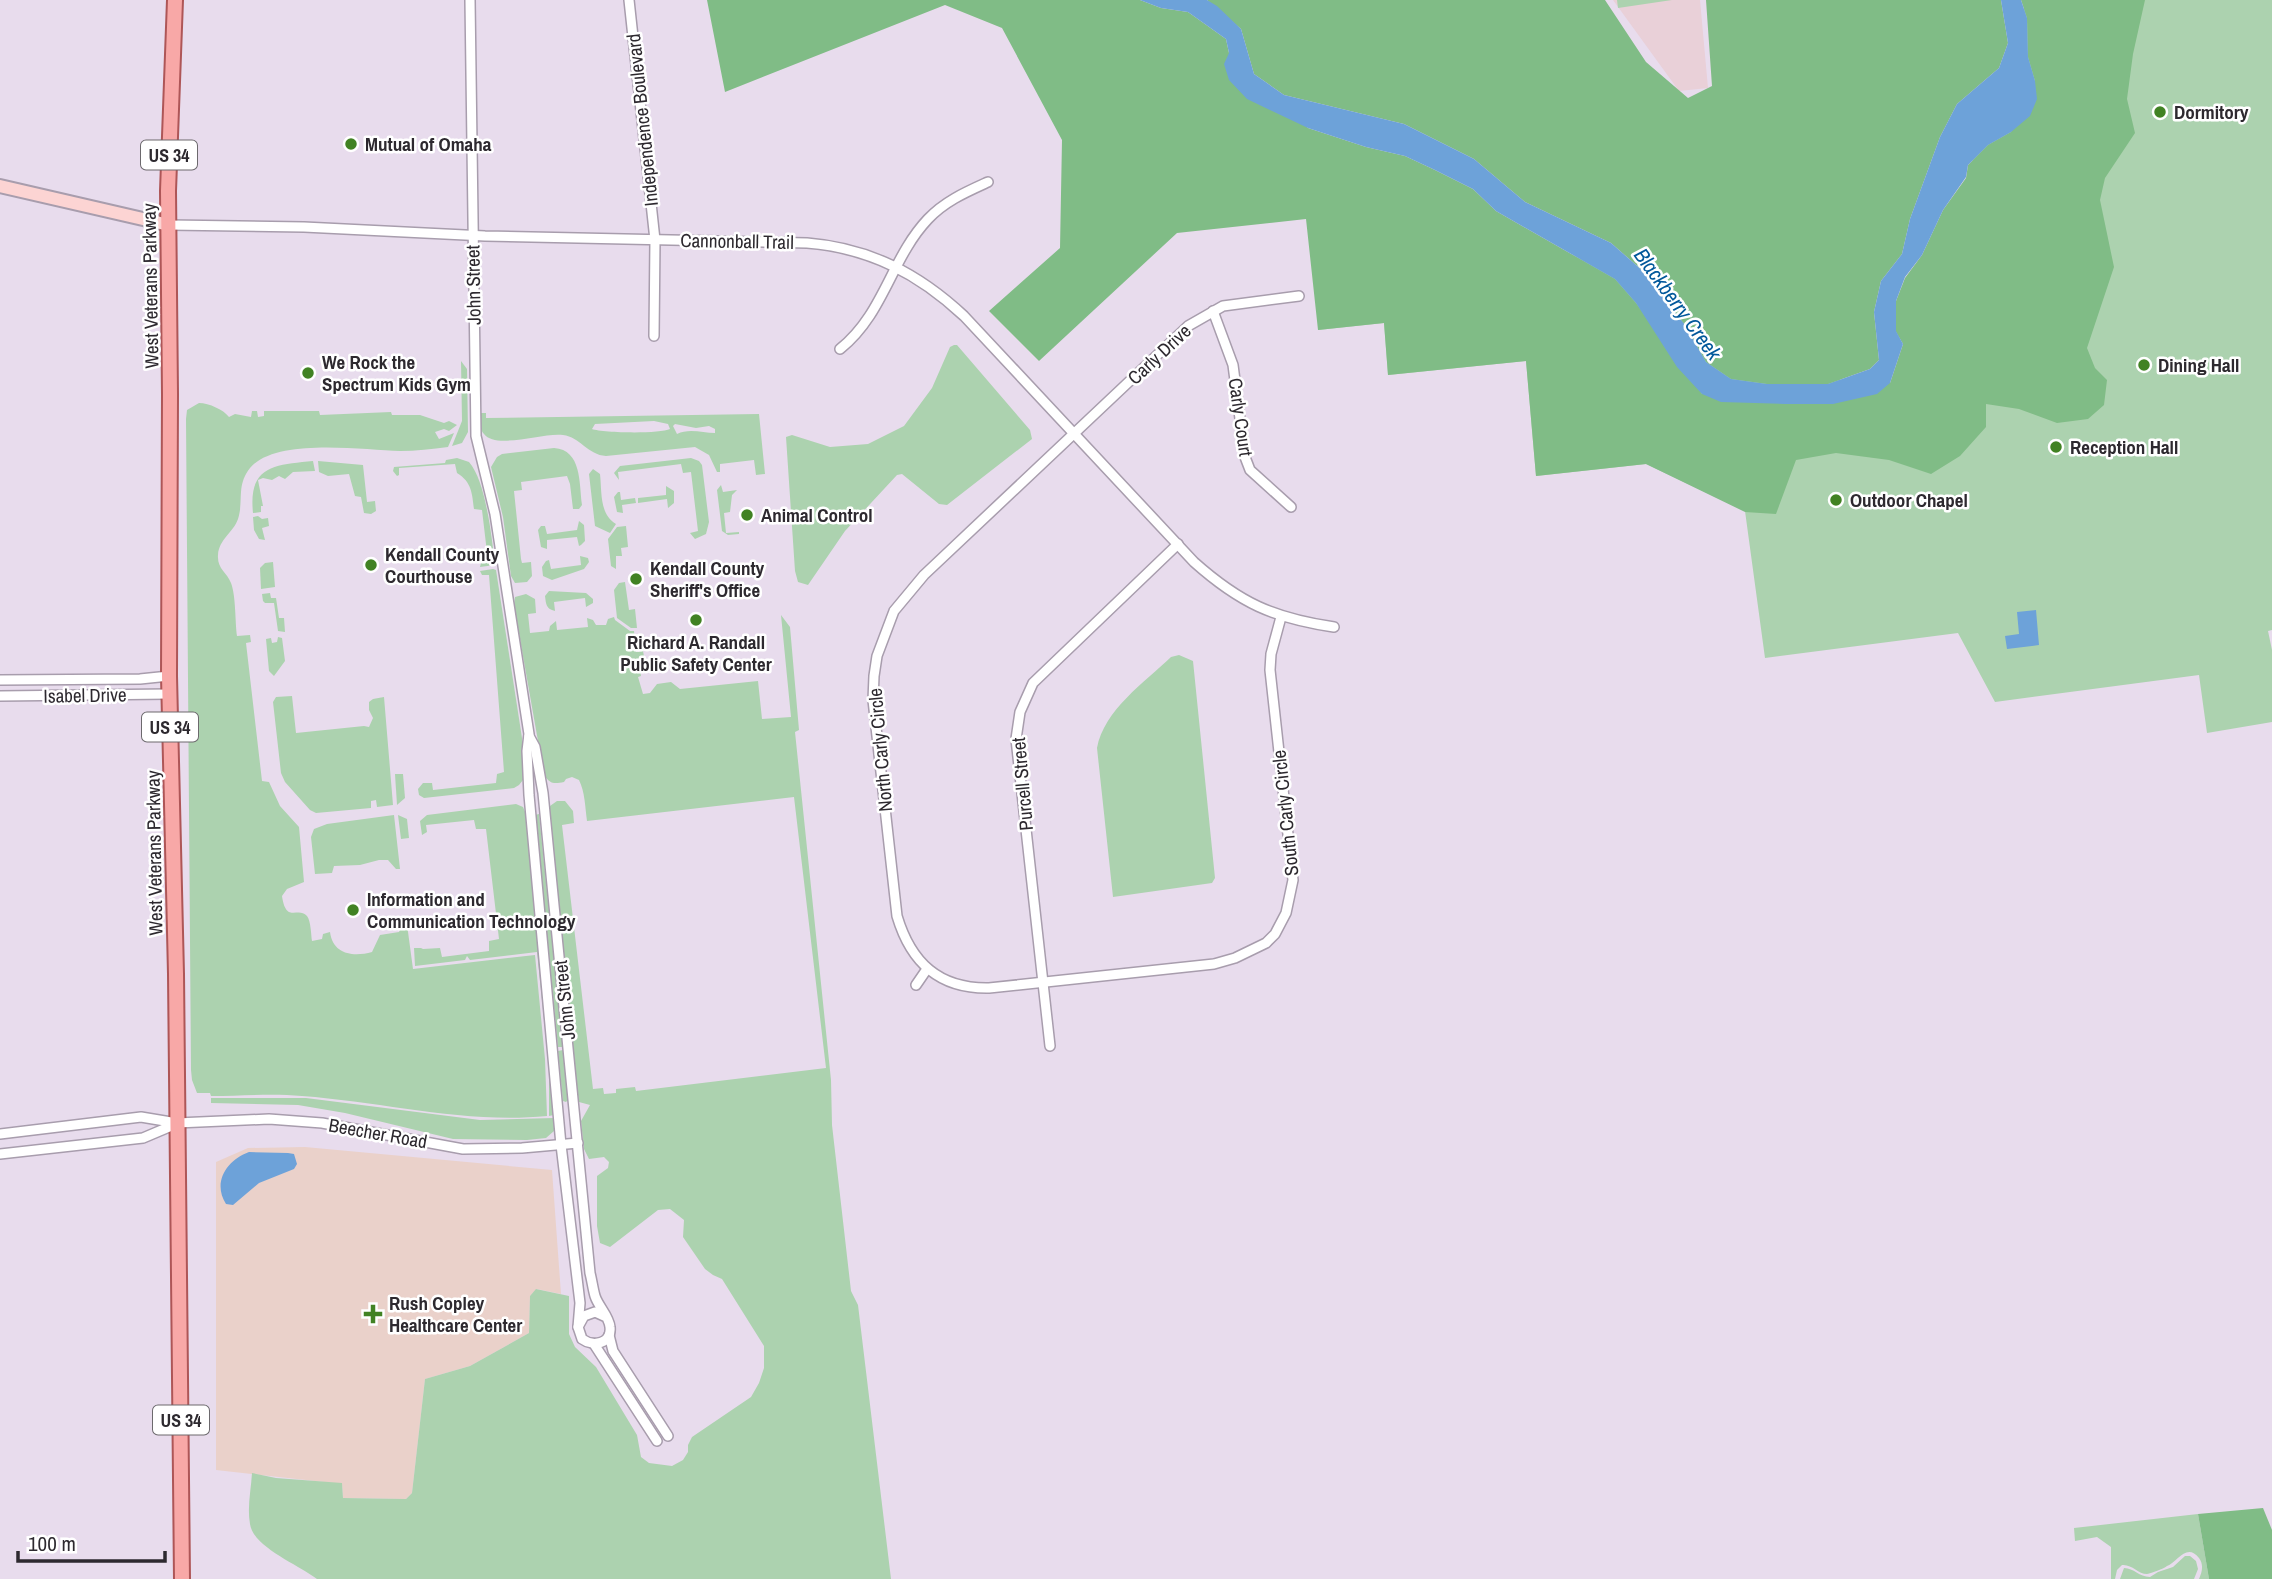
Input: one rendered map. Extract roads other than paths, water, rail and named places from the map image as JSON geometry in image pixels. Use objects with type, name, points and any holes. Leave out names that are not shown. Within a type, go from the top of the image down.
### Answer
[{"type":"main road","name":"West Veterans Parkway","points":[[175,0],[169,225],[169,694],[176,951],[182,1579]]},
{"type":"main road","name":"Cannonball Trail","points":[[0,186],[169,225]]},
{"type":"street","name":"John Street","points":[[470,0],[476,436],[495,514],[528,734],[529,795],[561,1144],[580,1303],[578,1327]]},
{"type":"street","name":"Independence Boulevard","points":[[629,0],[655,240],[654,336]]},
{"type":"street","points":[[840,349],[856,336],[868,321],[918,230],[933,214],[963,194],[988,182]]},
{"type":"street","name":"Cannonball Trail","points":[[169,225],[829,245],[867,254],[896,267],[933,289],[964,316],[1215,580],[1281,617],[1334,627]]},
{"type":"street","name":"Carly Drive","points":[[1074,433],[1188,326],[1213,311],[1237,303],[1298,296]]},
{"type":"street","name":"Carly Court","points":[[1213,311],[1236,379],[1245,457],[1250,470],[1291,508]]},
{"type":"street","name":"North Carly Circle","points":[[1043,983],[977,988],[945,980],[927,969],[908,946],[897,916],[873,700],[877,656],[894,611],[924,575],[1074,433]]},
{"type":"street","name":"Purcell Street","points":[[1050,1046],[1016,739],[1020,712],[1025,697],[1044,671],[1178,544]]},
{"type":"street","name":"South Carly Circle","points":[[1043,983],[1214,964],[1258,948],[1282,925],[1293,880],[1270,670],[1271,654],[1281,617]]},
{"type":"street","name":"Isabel Drive","points":[[0,680],[169,676]]},
{"type":"street","name":"Isabel Drive","points":[[0,696],[169,694]]},
{"type":"street","name":"John Street","points":[[528,734],[534,747],[543,793],[589,1268],[595,1297],[606,1317]]},
{"type":"street","points":[[916,985],[927,969]]},
{"type":"street","name":"Beecher Road","points":[[0,1134],[141,1117],[177,1124],[269,1119],[322,1123],[463,1149],[578,1143]]},
{"type":"street","name":"Beecher Road","points":[[0,1154],[143,1138],[177,1124]]},
{"type":"street","points":[[576,1269],[589,1268]]},
{"type":"street","points":[[594,1345],[609,1335],[611,1329],[606,1317],[599,1312],[583,1316],[578,1327],[582,1339],[594,1345],[657,1441]]},
{"type":"street","points":[[609,1335],[613,1352],[668,1436]]},
{"type":"water","points":[[1140,0],[1207,0],[1241,29],[1254,74],[1284,95],[1404,124],[1474,159],[1525,202],[1611,243],[1644,272],[1685,325],[1706,362],[1731,379],[1767,384],[1828,384],[1870,369],[1879,360],[1874,312],[1881,281],[1902,254],[1910,219],[1940,137],[1957,104],[1999,68],[2008,43],[2001,0],[2021,0],[2027,18],[2028,57],[2037,99],[2030,116],[2011,132],[1988,145],[1968,165],[1966,177],[1943,210],[1922,255],[1905,277],[1896,301],[1896,331],[1903,344],[1890,383],[1877,394],[1833,404],[1721,402],[1702,394],[1677,367],[1636,303],[1615,279],[1496,211],[1473,189],[1435,170],[1405,156],[1366,147],[1308,128],[1247,99],[1229,80],[1224,64],[1229,53],[1226,39],[1188,12],[1161,8]]},
{"type":"water","points":[[2036,610],[2039,645],[2007,649],[2005,636],[2019,634],[2017,612]]},
{"type":"water","points":[[249,1152],[294,1154],[297,1164],[294,1169],[259,1183],[233,1205],[226,1204],[221,1188],[224,1173],[234,1160]]},
{"type":"place","name":"Dormitory","points":[[2160,112]]},
{"type":"place","name":"Mutual of Omaha","points":[[351,144]]},
{"type":"place","name":"Dining Hall","points":[[2144,365]]},
{"type":"place","name":"We Rock the Spectrum Kids Gym","points":[[308,373]]},
{"type":"place","name":"Reception Hall","points":[[2056,447]]},
{"type":"place","name":"Outdoor Chapel","points":[[1836,500]]},
{"type":"place","name":"Animal Control","points":[[747,515]]},
{"type":"place","name":"Kendall County Courthouse","points":[[371,565]]},
{"type":"place","name":"Kendall County Sheriff's Office","points":[[636,579]]},
{"type":"place","name":"Richard A. Randall Public Safety Center","points":[[696,620]]},
{"type":"place","name":"Information and Communication Technology","points":[[353,910]]},
{"type":"place","name":"Rush Copley Healthcare Center","points":[[373,1314]]},
{"type":"water label","name":"Blackberry Creek","points":[[1678,304]]}]
